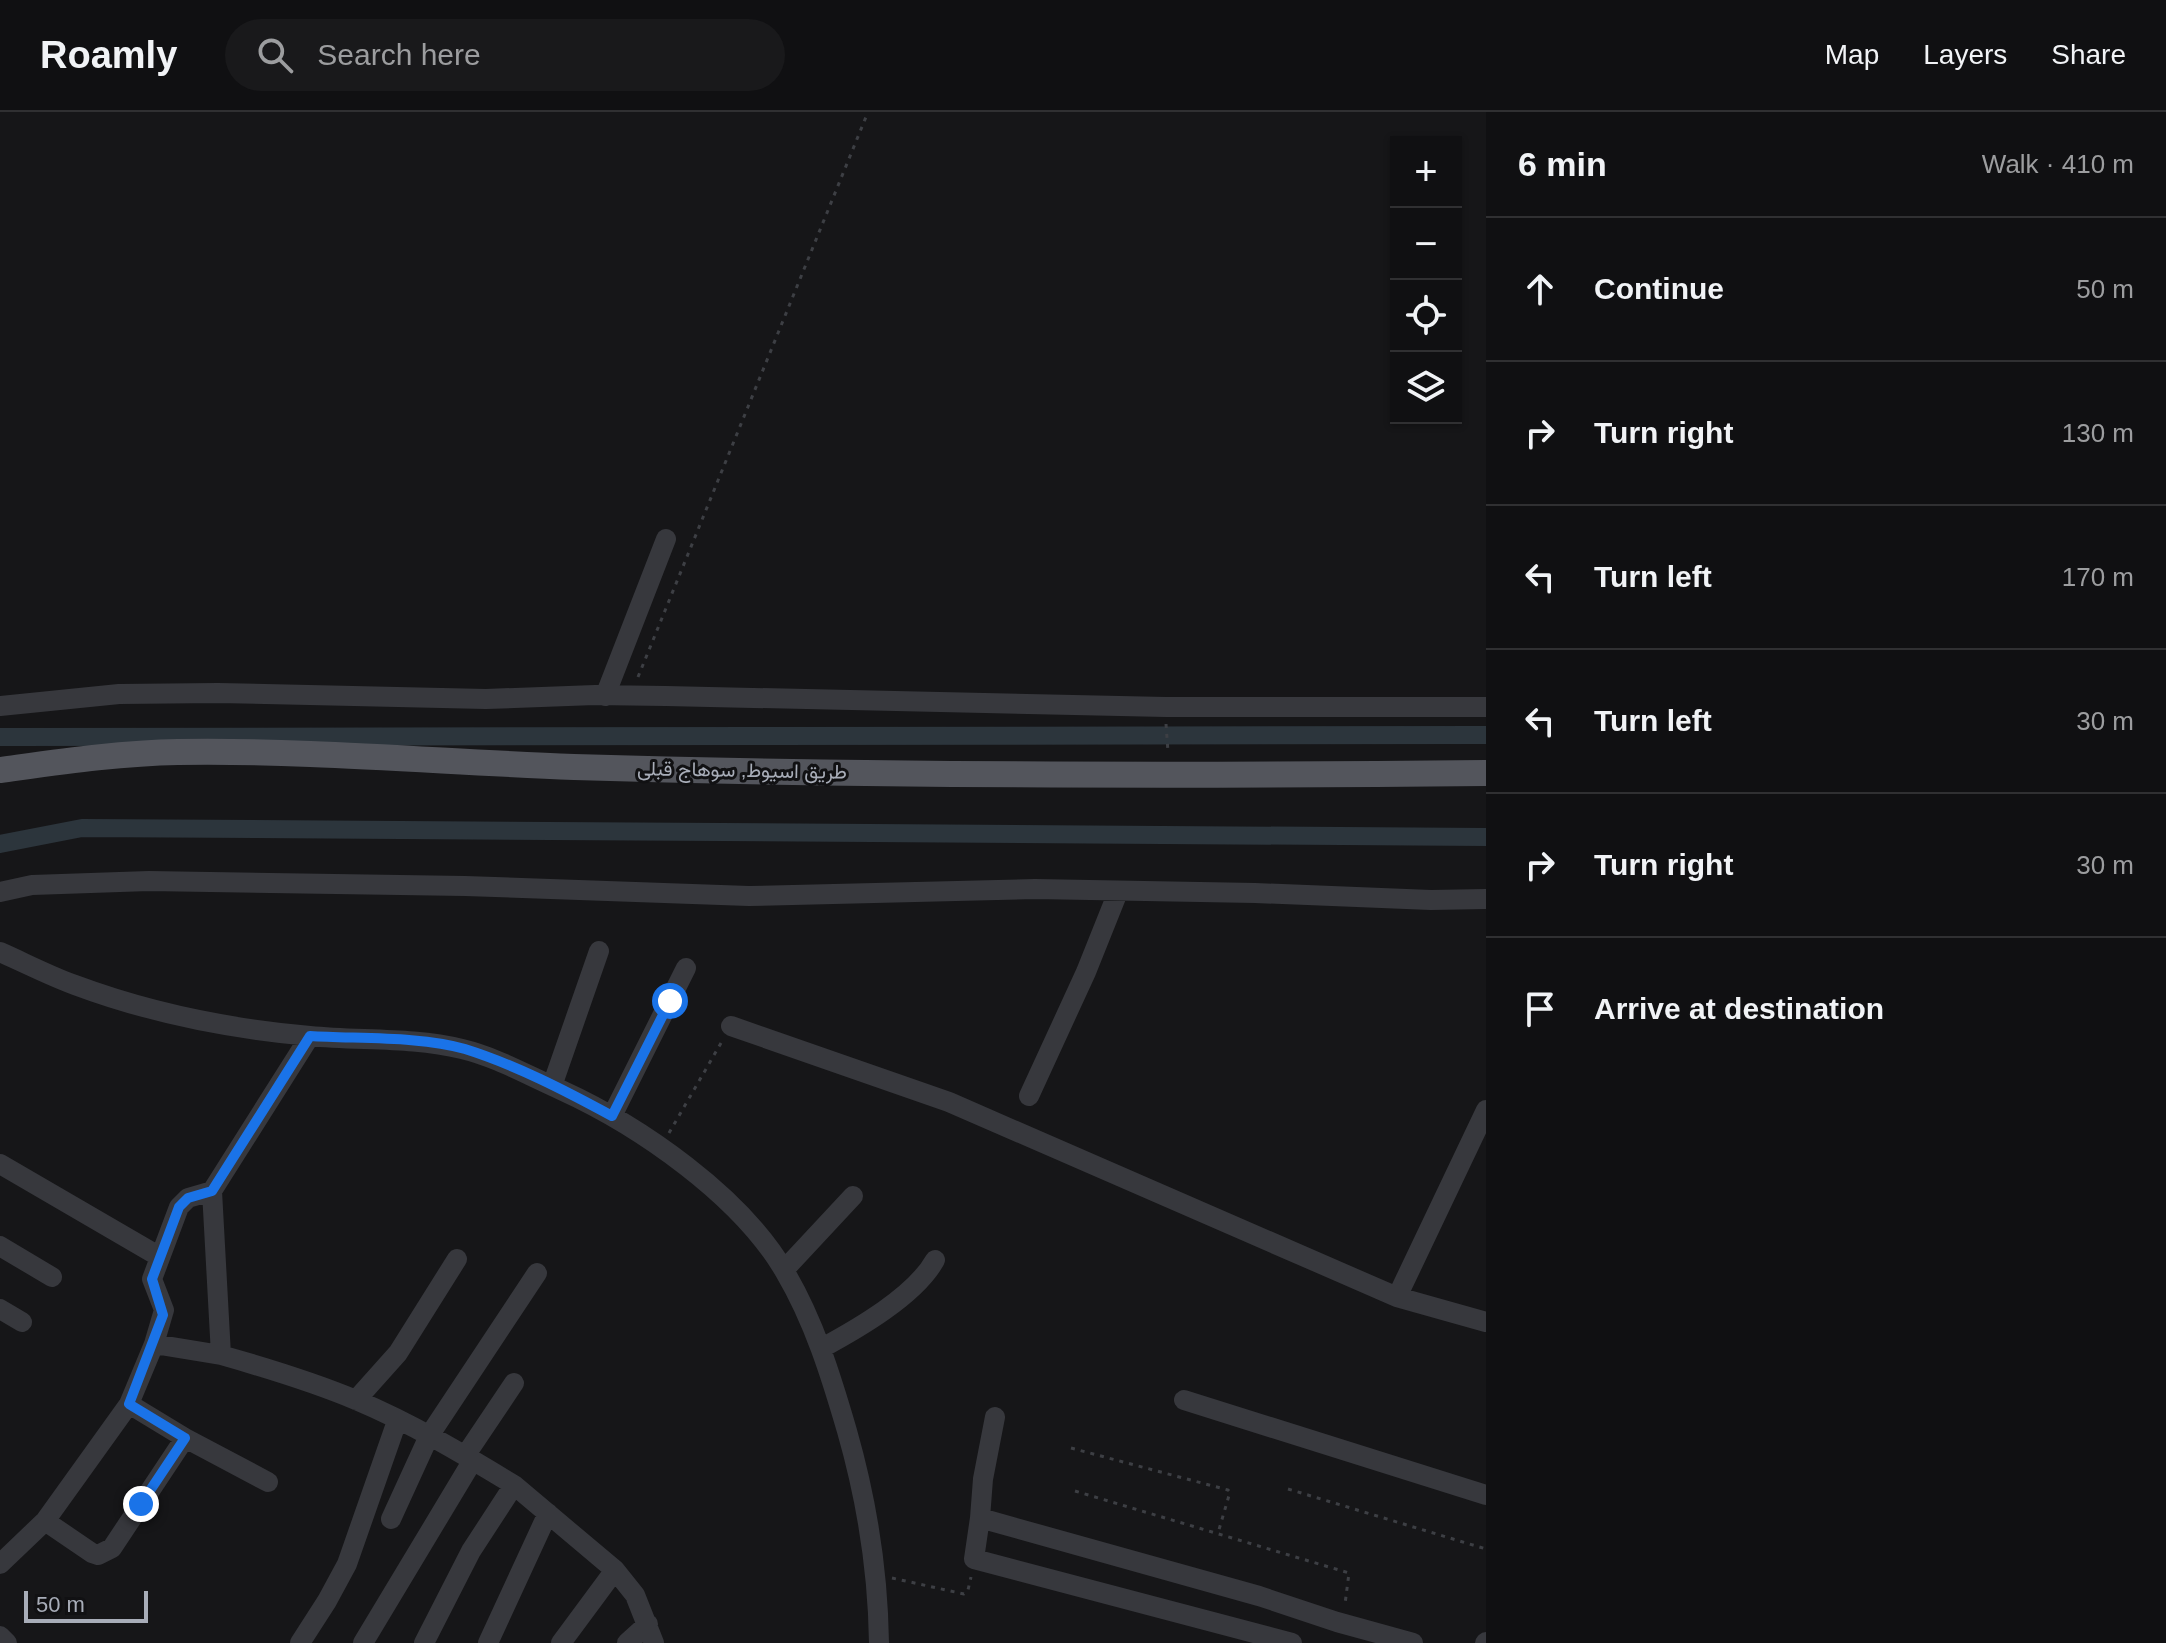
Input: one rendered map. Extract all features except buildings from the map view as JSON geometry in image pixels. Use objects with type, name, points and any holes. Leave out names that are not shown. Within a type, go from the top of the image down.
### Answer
[{"type":"main road","name":"طريق اسيوط, سوهاج قبلى","points":[[0,770],[82,759],[175,752],[572,766],[870,772],[1169,776],[1486,773]]},
{"type":"street","points":[[605,696],[666,539]]},
{"type":"street","points":[[0,706],[119,694],[218,693],[486,699],[632,696],[1166,707],[1486,707]]},
{"type":"street","points":[[0,892],[32,885],[149,881],[465,886],[749,896],[980,889],[1255,893],[1407,900],[1486,899]]},
{"type":"street","points":[[1029,1096],[1086,972],[1118,892]]},
{"type":"street","points":[[552,1086],[599,951]]},
{"type":"street","points":[[0,952],[73,984],[172,1015],[310,1036],[425,1043],[464,1049],[552,1086],[612,1116],[661,1147],[761,1238],[784,1270],[822,1348],[862,1487],[877,1574],[879,1643]]},
{"type":"street","points":[[612,1116],[686,968]]},
{"type":"street","points":[[731,1026],[949,1102],[1397,1297],[1486,1322]]},
{"type":"street","points":[[221,1355],[212,1191],[310,1036]]},
{"type":"street","points":[[1397,1297],[1486,1110]]},
{"type":"street","points":[[0,1164],[160,1257]]},
{"type":"street","points":[[0,1564],[45,1521],[129,1404],[154,1344],[164,1310],[152,1279],[179,1207],[188,1198],[212,1191]]},
{"type":"street","points":[[784,1270],[853,1196]]},
{"type":"street","points":[[0,1246],[52,1277]]},
{"type":"street","points":[[356,1400],[398,1353],[457,1259]]},
{"type":"street","points":[[822,1348],[886,1308],[925,1275],[935,1260]]},
{"type":"street","points":[[391,1519],[429,1436],[537,1273]]},
{"type":"street","points":[[0,1309],[22,1322]]},
{"type":"street","points":[[154,1344],[221,1355],[356,1400],[429,1436],[514,1485],[615,1570],[635,1595],[651,1634],[627,1643]]},
{"type":"street","points":[[363,1643],[514,1383]]},
{"type":"street","points":[[1184,1400],[1486,1495]]},
{"type":"street","points":[[129,1404],[268,1482]]},
{"type":"street","points":[[995,1417],[983,1479],[974,1559],[1292,1643]]},
{"type":"street","points":[[300,1643],[347,1564],[397,1421]]},
{"type":"street","points":[[45,1521],[92,1553],[107,1552],[185,1438]]},
{"type":"street","points":[[424,1643],[471,1551],[514,1485]]},
{"type":"street","points":[[488,1643],[548,1513]]},
{"type":"street","points":[[980,1518],[1259,1596],[1413,1643]]},
{"type":"street","points":[[561,1643],[615,1570]]},
{"type":"street","points":[[0,1636],[7,1643]]},
{"type":"path","points":[[632,696],[679,572],[868,112]]},
{"type":"path","points":[[1166,715],[1168,747]]},
{"type":"path","points":[[661,1147],[731,1026]]},
{"type":"path","points":[[1071,1448],[1228,1490],[1229,1501],[1218,1533]]},
{"type":"path","points":[[1288,1489],[1486,1549]]},
{"type":"path","points":[[1075,1491],[1349,1573],[1346,1601],[1337,1622]]},
{"type":"path","points":[[877,1574],[967,1593]]},
{"type":"waterway","points":[[0,737],[1486,735]]},
{"type":"waterway","points":[[0,844],[82,828],[1486,837]]},
{"type":"route","points":[[141,1504],[185,1438],[129,1404],[154,1344],[164,1310],[152,1279],[179,1207],[188,1198],[212,1191],[310,1036],[425,1043],[464,1049],[581,1099],[612,1116],[670,1001]]}]
